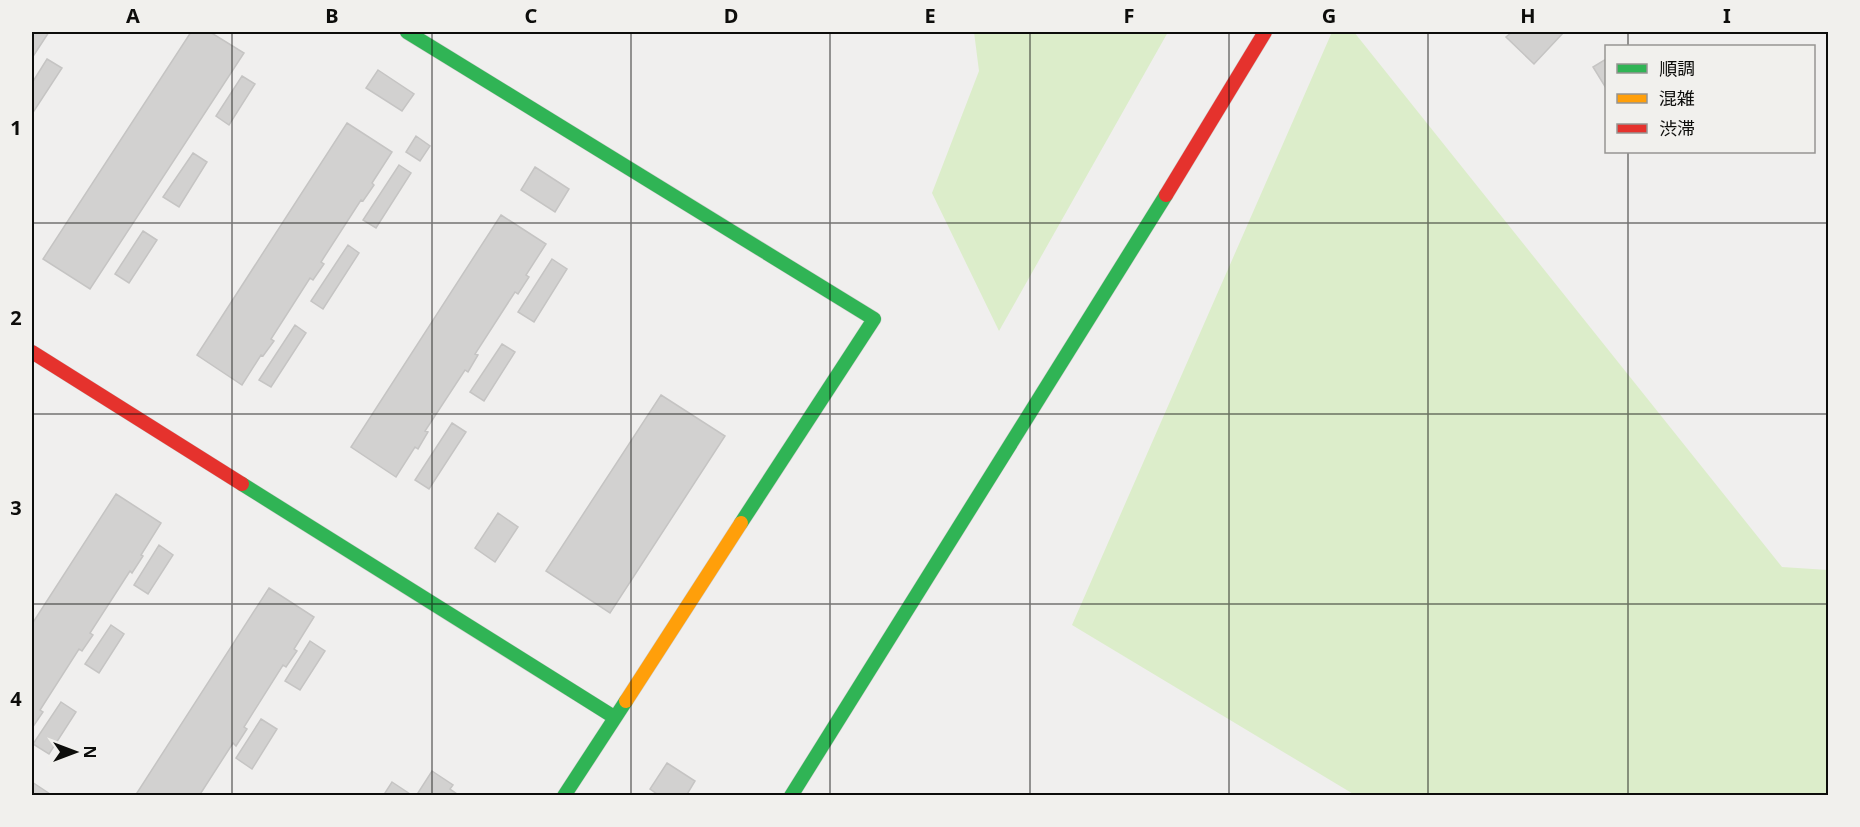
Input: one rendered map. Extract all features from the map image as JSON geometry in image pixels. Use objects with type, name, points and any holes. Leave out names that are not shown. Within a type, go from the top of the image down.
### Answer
[{"type":"street","points":[[407,32],[874,319],[564,795]]},
{"type":"street","points":[[791,795],[1122,268],[1265,32]]},
{"type":"street","points":[[32,352],[614,717]]},
{"type":"green space","points":[[974,32],[1168,32],[999,331],[932,193],[979,71]]},
{"type":"green space","points":[[1332,32],[1354,32],[1782,567],[1828,570],[1828,795],[1355,795],[1072,625]]},
{"type":"building","points":[[32,32],[49,32],[32,58]]},
{"type":"building","points":[[191,32],[210,32],[244,53],[90,289],[43,259]]},
{"type":"building","points":[[1512,32],[1564,32],[1534,64],[1506,37]]},
{"type":"building","points":[[47,59],[62,68],[32,114],[32,83]]},
{"type":"building","points":[[1605,60],[1605,86],[1593,67]]},
{"type":"building","points":[[378,70],[414,94],[402,111],[366,88]]},
{"type":"building","points":[[242,76],[255,84],[229,125],[216,116]]},
{"type":"building","points":[[347,123],[392,152],[372,183],[374,185],[363,201],[361,200],[321,262],[324,264],[313,280],[310,278],[271,339],[274,341],[263,356],[261,355],[242,385],[197,355]]},
{"type":"building","points":[[416,136],[430,146],[420,161],[406,152]]},
{"type":"building","points":[[193,153],[207,162],[179,207],[163,197]]},
{"type":"building","points":[[399,165],[411,173],[376,228],[363,220]]},
{"type":"building","points":[[535,167],[569,189],[555,212],[521,190]]},
{"type":"building","points":[[501,215],[546,244],[526,275],[529,277],[518,294],[515,292],[475,354],[478,355],[468,372],[465,370],[425,431],[428,432],[418,449],[415,447],[396,477],[351,447]]},
{"type":"building","points":[[143,231],[157,240],[129,283],[115,274]]},
{"type":"building","points":[[348,245],[359,253],[323,309],[311,301]]},
{"type":"building","points":[[552,259],[567,269],[534,322],[518,312]]},
{"type":"building","points":[[295,325],[306,333],[271,387],[259,380]]},
{"type":"building","points":[[502,344],[515,352],[484,401],[470,392]]},
{"type":"building","points":[[661,395],[725,436],[610,613],[546,571]]},
{"type":"building","points":[[452,423],[466,432],[429,489],[415,480]]},
{"type":"building","points":[[116,494],[161,523],[141,555],[143,556],[132,573],[130,571],[90,633],[93,635],[82,651],[79,649],[40,710],[43,712],[32,728],[32,624]]},
{"type":"building","points":[[498,513],[518,527],[495,562],[475,548]]},
{"type":"building","points":[[159,545],[173,555],[148,594],[134,585]]},
{"type":"building","points":[[269,588],[314,617],[294,649],[297,651],[286,667],[283,665],[244,727],[247,729],[236,746],[233,743],[199,796],[135,796]]},
{"type":"building","points":[[111,625],[124,634],[99,673],[85,664]]},
{"type":"building","points":[[310,641],[325,651],[300,690],[285,681]]},
{"type":"building","points":[[61,702],[76,712],[49,754],[33,744]]},
{"type":"building","points":[[261,719],[277,729],[252,769],[236,758]]},
{"type":"building","points":[[667,763],[695,781],[686,796],[660,796],[650,789]]},
{"type":"building","points":[[432,771],[453,785],[450,789],[460,796],[416,796]]},
{"type":"building","points":[[32,782],[53,796],[32,796]]},
{"type":"building","points":[[392,782],[413,796],[383,796]]},
{"type":"traffic: fast","points":[[407,32],[874,319],[741,523]]},
{"type":"traffic: fast","points":[[791,796],[1166,195]]},
{"type":"traffic: fast","points":[[242,484],[614,717]]},
{"type":"traffic: fast","points":[[564,796],[626,701]]},
{"type":"traffic: slow","points":[[626,701],[741,523]]},
{"type":"traffic: jam","points":[[1166,195],[1265,32]]},
{"type":"traffic: jam","points":[[32,352],[242,484]]}]
